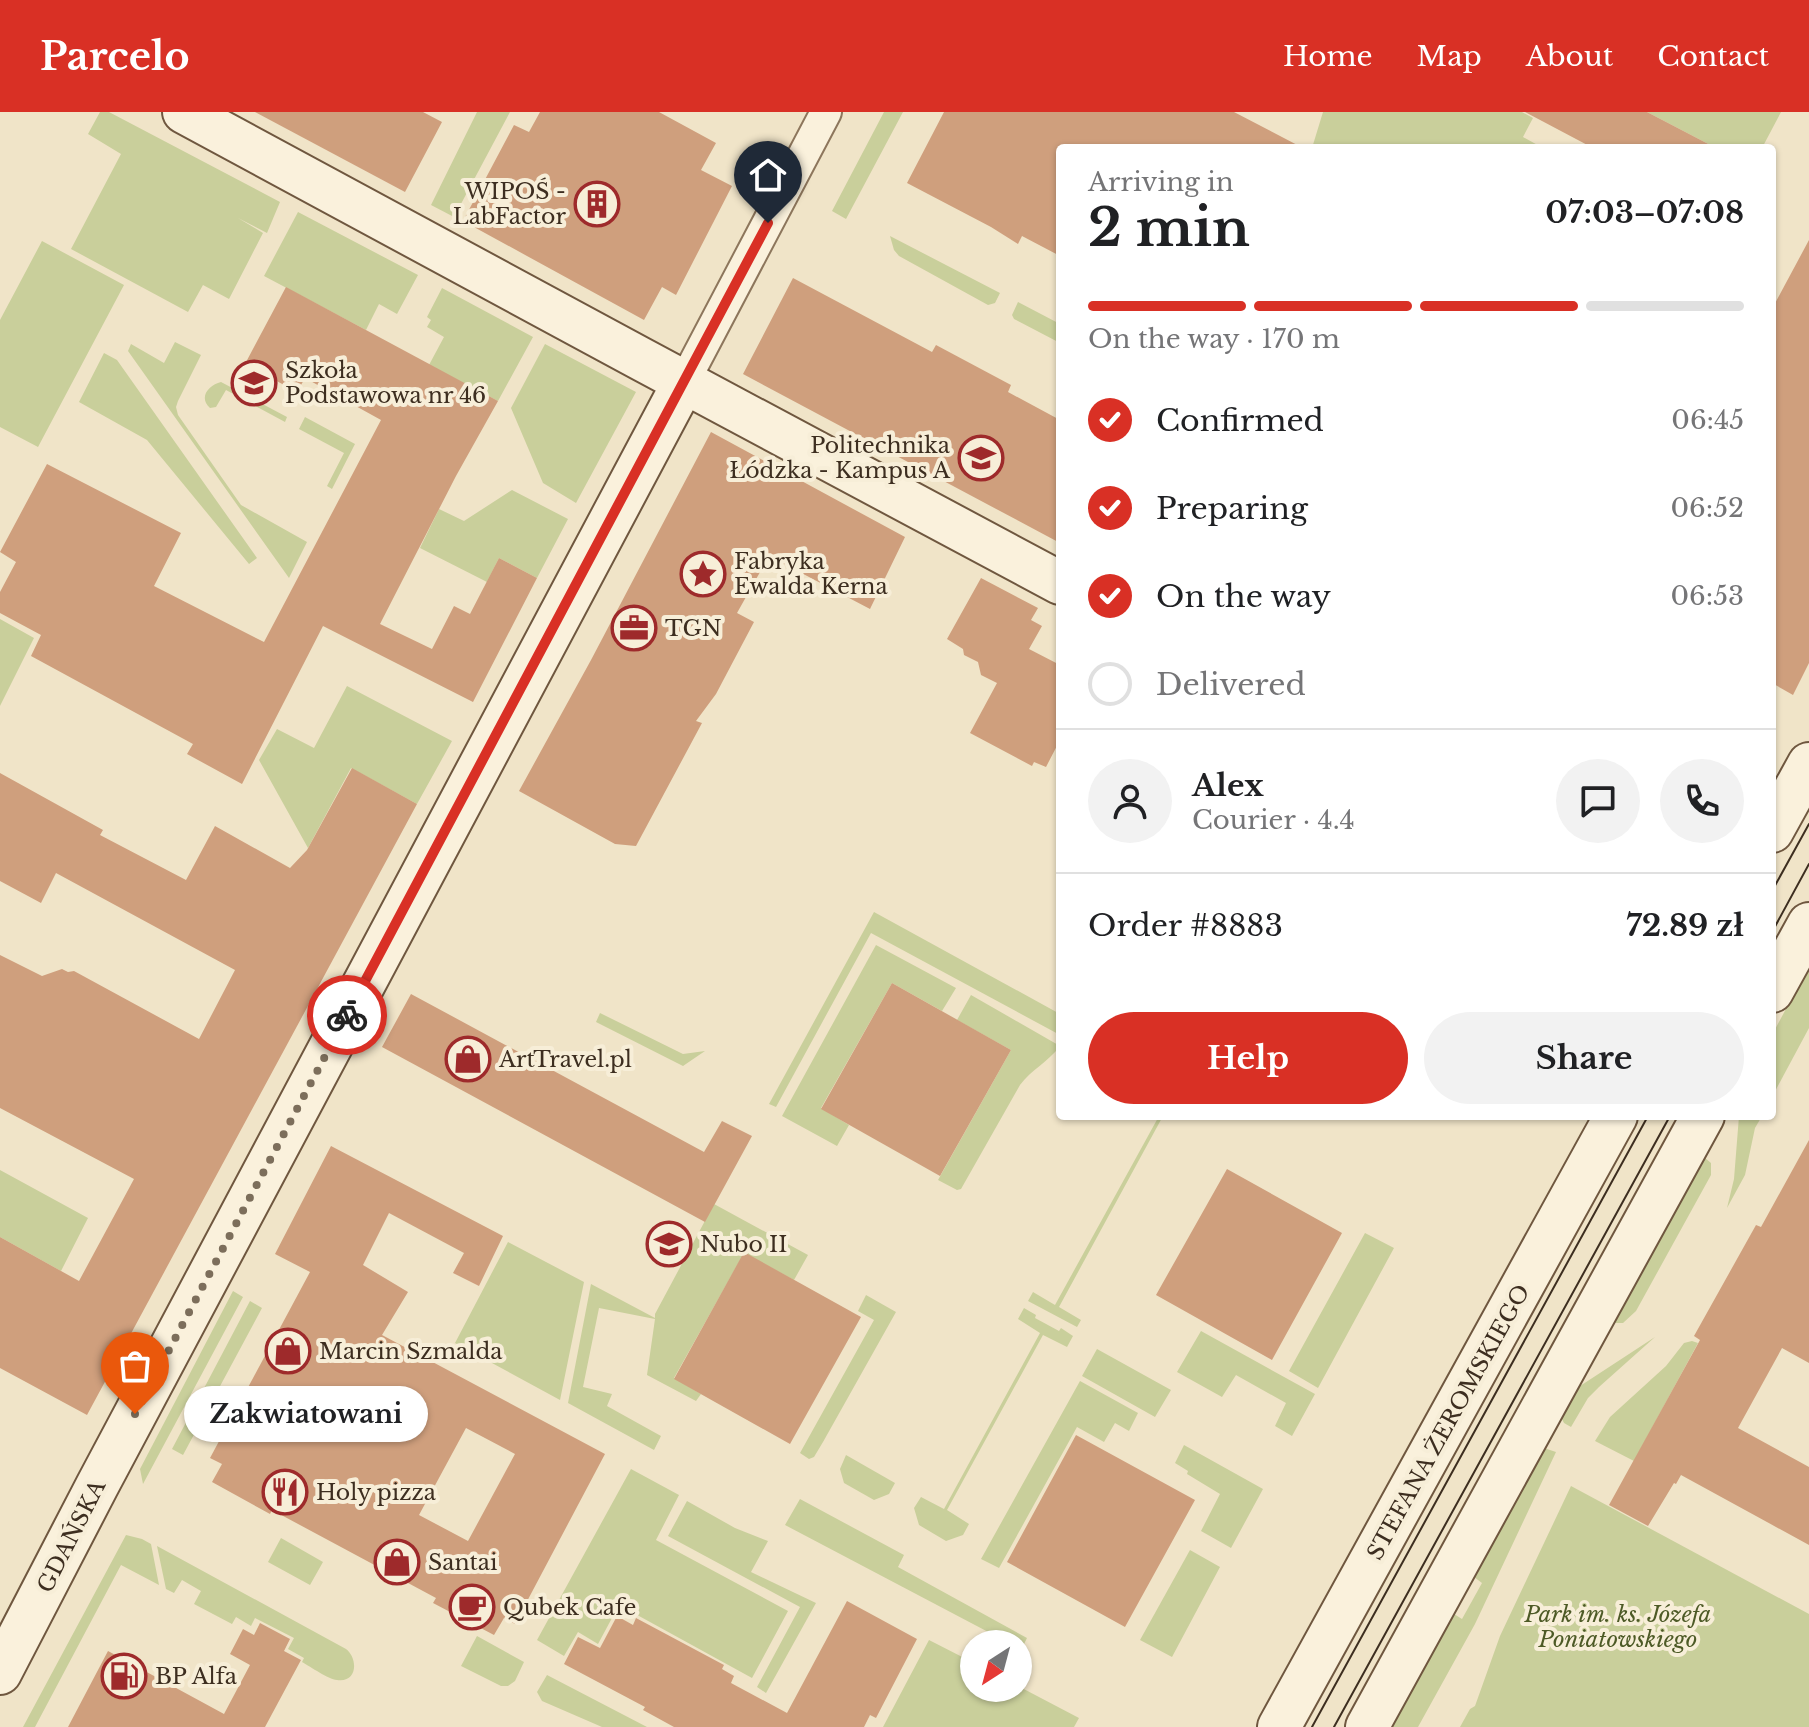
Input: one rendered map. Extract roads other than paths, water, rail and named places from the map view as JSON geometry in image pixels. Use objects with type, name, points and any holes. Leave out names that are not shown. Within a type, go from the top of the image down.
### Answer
[{"type":"street","points":[[184,112],[1056,581]]},
{"type":"street","points":[[684,382],[826,112]]},
{"type":"street","name":"GDAŃSKA","points":[[0,1673],[684,382]]},
{"type":"street","points":[[1776,824],[1809,764]]},
{"type":"street","points":[[1776,984],[1809,924]]},
{"type":"street","name":"STEFANA ŻEROMSKIEGO","points":[[1279,1727],[1614,1120]]},
{"type":"street","points":[[1367,1727],[1701,1120]]},
{"type":"tram line","points":[[1776,884],[1809,824]]},
{"type":"tram line","points":[[1776,925],[1809,864]]},
{"type":"tram line","points":[[1312,1727],[1646,1120]]},
{"type":"tram line","points":[[1334,1727],[1668,1120]]},
{"type":"place","name":"WIPOŚ - LabFactor","points":[[597,204]]},
{"type":"place","name":"Szkoła Podstawowa nr 46","points":[[254,383]]},
{"type":"place","name":"Politechnika Łódzka - Kampus A","points":[[981,458]]},
{"type":"place","name":"Fabryka Ewalda Kerna","points":[[703,574]]},
{"type":"place","name":"TGN","points":[[634,628]]},
{"type":"place","name":"ArtTravel.pl","points":[[468,1059]]},
{"type":"place","name":"Nubo II","points":[[669,1244]]},
{"type":"place","name":"Marcin Szmalda","points":[[288,1351]]},
{"type":"place","name":"Zakwiatowani","points":[[135,1414]]},
{"type":"place","name":"Holy pizza","points":[[285,1492]]},
{"type":"place","name":"Santai","points":[[397,1562]]},
{"type":"place","name":"Qubek Cafe","points":[[472,1607]]},
{"type":"place","name":"BP Alfa","points":[[124,1676]]},
{"type":"park label","name":"Park im. ks. Józefa Poniatowskiego","points":[[1618,1626]]}]
